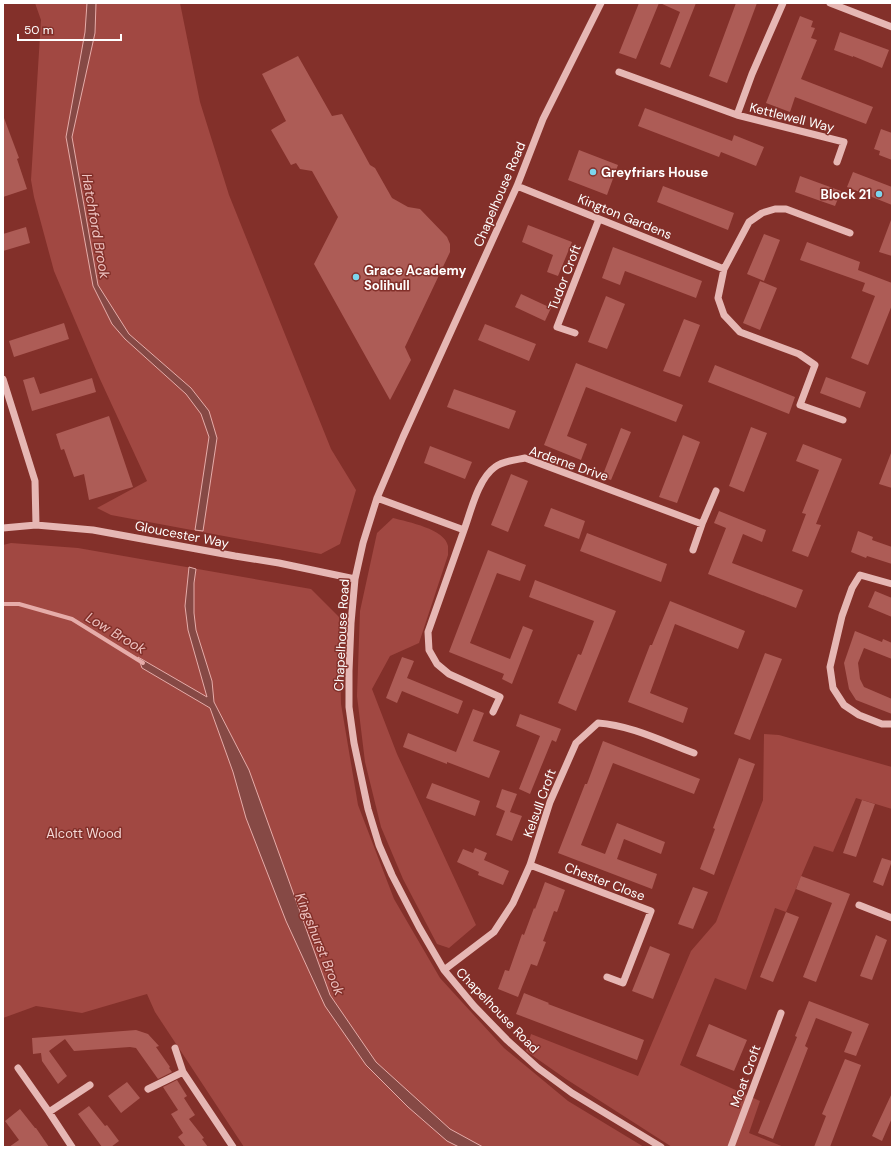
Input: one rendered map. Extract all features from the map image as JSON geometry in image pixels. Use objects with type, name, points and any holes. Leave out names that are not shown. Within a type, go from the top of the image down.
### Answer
[{"type":"street","name":"Chapelhouse Road","points":[[601,3],[543,119],[517,186],[391,463],[377,498],[363,543],[355,579],[349,671],[350,707],[354,742],[367,802],[379,845],[418,927],[444,970],[474,1006],[507,1040],[538,1068],[572,1093],[661,1147]]},
{"type":"street","name":"Kettlewell Way","points":[[737,115],[752,74],[783,3]]},
{"type":"street","points":[[830,3],[892,27]]},
{"type":"street","name":"Kettlewell Way","points":[[619,72],[737,115],[844,142],[837,162]]},
{"type":"street","name":"Kington Gardens","points":[[517,186],[724,269]]},
{"type":"street","points":[[843,420],[800,405],[815,364],[799,354],[740,332],[724,315],[718,298],[724,269],[749,222],[762,213],[775,209],[786,209],[850,233]]},
{"type":"street","name":"Tudor Croft","points":[[575,333],[557,327],[599,219]]},
{"type":"street","points":[[3,379],[5,392],[36,481],[36,525]]},
{"type":"street","name":"Arderne Drive","points":[[493,712],[500,697],[450,674],[436,664],[429,650],[428,632],[478,492],[486,476],[495,467],[509,461],[525,458],[702,524]]},
{"type":"street","points":[[693,550],[716,491]]},
{"type":"street","points":[[377,498],[464,530]]},
{"type":"street","name":"Gloucester Way","points":[[3,528],[36,525],[93,530],[355,579]]},
{"type":"street","points":[[892,584],[860,575],[852,588],[842,616],[830,667],[833,688],[844,705],[865,717],[882,724],[892,724]]},
{"type":"street","name":"Kelsull Croft","points":[[444,970],[494,932],[513,903],[530,865],[550,802],[576,743],[598,723],[612,724],[630,729],[694,753]]},
{"type":"street","name":"Chester Close","points":[[530,865],[651,911],[623,983],[607,977]]},
{"type":"street","points":[[859,905],[892,918]]},
{"type":"street","name":"Moat Croft","points":[[731,1147],[781,1013]]},
{"type":"street","points":[[175,1048],[183,1072],[233,1147]]},
{"type":"street","points":[[18,1068],[72,1147]]},
{"type":"street","points":[[148,1088],[183,1072]]},
{"type":"street","points":[[49,1112],[90,1085]]},
{"type":"green space","points":[[35,3],[180,3],[200,102],[229,195],[331,449],[356,490],[340,544],[321,554],[111,515],[97,508],[147,481],[99,377],[54,271],[34,197],[31,180],[41,20]]},
{"type":"green space","points":[[393,518],[416,524],[433,531],[445,540],[448,546],[448,555],[419,643],[390,656],[372,689],[397,754],[476,925],[449,948],[437,944],[403,879],[381,827],[365,762],[357,696],[360,611],[377,533]]},
{"type":"green space","name":"Alcott Wood","points":[[11,543],[78,548],[311,589],[339,617],[341,704],[358,805],[394,899],[440,978],[504,1048],[568,1101],[644,1147],[244,1147],[155,1012],[147,994],[82,1013],[36,1006],[3,1018],[3,545]]},
{"type":"green space","points":[[764,734],[779,735],[892,767],[892,809],[856,798],[833,852],[814,846],[786,912],[775,908],[746,990],[715,978],[680,1065],[760,1101],[749,1133],[784,1147],[672,1147],[566,1079],[526,1051],[531,1034],[638,1076],[691,951],[716,922],[763,800]]},
{"type":"shaded area","points":[[87,3],[96,3],[95,33],[72,137],[98,285],[129,334],[191,388],[209,411],[217,438],[203,531],[195,530],[209,437],[201,414],[186,394],[125,339],[112,324],[93,286],[66,137],[85,32]]},
{"type":"shaded area","points":[[189,567],[196,569],[194,583],[194,613],[196,630],[212,681],[214,702],[249,770],[330,995],[376,1062],[450,1129],[483,1147],[459,1147],[447,1141],[408,1107],[366,1065],[325,1006],[286,921],[246,818],[233,772],[210,708],[142,668],[138,657],[207,697],[188,630],[185,606]]},
{"type":"building","points":[[639,3],[659,3],[636,59],[619,53]]},
{"type":"building","points":[[660,3],[696,3],[670,68],[660,64],[680,12]]},
{"type":"building","points":[[736,3],[757,3],[727,83],[709,76]]},
{"type":"building","points":[[800,16],[813,21],[811,27],[815,28],[811,38],[817,40],[801,79],[873,107],[866,124],[795,97],[790,112],[766,103]]},
{"type":"building","points":[[840,32],[889,50],[882,68],[834,50]]},
{"type":"building","points":[[298,56],[332,116],[342,114],[370,165],[375,168],[392,198],[408,207],[420,209],[447,237],[450,244],[450,252],[405,347],[411,360],[390,400],[314,264],[338,217],[312,171],[300,169],[296,163],[291,165],[271,130],[286,121],[262,74]]},
{"type":"building","points":[[645,108],[732,141],[734,135],[764,147],[756,166],[721,152],[719,157],[638,126]]},
{"type":"building","points":[[3,118],[19,158],[17,159],[27,189],[3,197]]},
{"type":"building","points":[[881,129],[892,133],[892,160],[879,155],[880,151],[874,149]]},
{"type":"building","name":"Greyfriars House","points":[[579,150],[618,165],[607,195],[568,180]]},
{"type":"building","name":"Block 21","points":[[853,172],[892,187],[892,205],[847,187]]},
{"type":"building","points":[[800,176],[841,191],[835,206],[795,192]]},
{"type":"building","points":[[663,186],[734,213],[728,230],[657,202]]},
{"type":"building","points":[[891,220],[892,221],[892,256],[879,252]]},
{"type":"building","points":[[528,225],[572,242],[558,276],[547,272],[553,255],[522,242]]},
{"type":"building","points":[[26,227],[30,243],[3,251],[3,234]]},
{"type":"building","points":[[764,234],[780,240],[764,281],[747,274]]},
{"type":"building","points":[[807,242],[860,262],[858,270],[892,283],[892,305],[868,365],[851,358],[875,296],[862,291],[865,283],[800,260]]},
{"type":"building","points":[[613,247],[702,281],[696,298],[625,271],[620,285],[602,278]]},
{"type":"building","points":[[760,281],[777,288],[760,330],[743,323]]},
{"type":"building","points":[[521,294],[551,308],[545,321],[515,307]]},
{"type":"building","points":[[606,296],[625,304],[607,349],[588,342]]},
{"type":"building","points":[[684,319],[700,325],[680,377],[663,371]]},
{"type":"building","points":[[64,323],[69,339],[14,357],[9,341]]},
{"type":"building","points":[[485,324],[536,344],[529,361],[478,340]]},
{"type":"building","points":[[576,363],[683,405],[676,422],[586,387],[567,436],[587,444],[581,460],[544,445]]},
{"type":"building","points":[[715,365],[795,397],[789,414],[708,382]]},
{"type":"building","points":[[34,377],[40,394],[92,378],[96,392],[32,411],[23,380]]},
{"type":"building","points":[[826,377],[866,392],[860,408],[820,393]]},
{"type":"building","points":[[454,389],[516,411],[509,429],[447,407]]},
{"type":"building","points":[[109,416],[133,487],[89,500],[84,474],[74,477],[64,449],[61,450],[56,434]]},
{"type":"building","points":[[751,427],[767,433],[744,492],[729,486]]},
{"type":"building","points":[[621,428],[631,432],[611,480],[602,477]]},
{"type":"building","points":[[683,435],[700,442],[677,503],[659,497]]},
{"type":"building","points":[[803,444],[842,459],[816,524],[821,525],[808,557],[792,551],[806,514],[802,513],[819,470],[796,461]]},
{"type":"building","points":[[430,446],[472,462],[465,479],[424,463]]},
{"type":"building","points":[[891,453],[892,454],[892,488],[879,484]]},
{"type":"building","points":[[511,474],[528,481],[508,532],[491,525]]},
{"type":"building","points":[[551,508],[585,521],[579,539],[544,526]]},
{"type":"building","points":[[719,511],[766,530],[762,542],[743,534],[732,563],[803,590],[796,608],[708,574],[726,528],[714,523]]},
{"type":"building","points":[[858,531],[873,537],[872,540],[892,547],[892,564],[867,556],[866,558],[851,552]]},
{"type":"building","points":[[587,533],[667,564],[661,582],[580,551]]},
{"type":"building","points":[[488,550],[526,565],[520,581],[497,573],[470,643],[510,659],[523,626],[533,630],[512,684],[502,679],[504,674],[449,652]]},
{"type":"building","points":[[535,580],[616,611],[576,711],[558,703],[578,654],[581,655],[594,621],[529,597]]},
{"type":"building","points":[[875,591],[892,598],[892,617],[868,607]]},
{"type":"building","points":[[670,601],[745,631],[738,649],[675,624],[650,693],[688,708],[683,723],[628,702],[650,645],[652,645]]},
{"type":"building","points":[[855,631],[882,642],[883,639],[892,643],[892,659],[864,648],[858,663],[860,679],[864,687],[892,699],[892,714],[856,700],[849,689],[844,663]]},
{"type":"building","points":[[765,653],[782,659],[750,740],[734,734]]},
{"type":"building","points":[[402,657],[414,661],[407,678],[463,701],[458,714],[402,691],[397,703],[386,698]]},
{"type":"building","points":[[473,709],[484,713],[473,741],[500,751],[489,778],[403,747],[408,733],[456,752]]},
{"type":"building","points":[[520,714],[561,729],[556,742],[552,740],[530,794],[519,789],[540,736],[516,726]]},
{"type":"building","points":[[603,741],[700,779],[694,794],[613,763],[581,845],[605,854],[617,823],[665,842],[661,854],[624,839],[617,859],[657,874],[652,889],[558,853]]},
{"type":"building","points":[[739,758],[755,764],[714,875],[700,869],[715,829],[713,828]]},
{"type":"building","points":[[432,783],[480,801],[475,816],[426,798]]},
{"type":"building","points":[[502,789],[517,794],[510,812],[522,816],[512,841],[496,835],[505,811],[496,807]]},
{"type":"building","points":[[862,800],[875,804],[856,857],[843,853]]},
{"type":"building","points":[[475,848],[487,853],[484,860],[509,871],[503,885],[478,875],[479,872],[457,862],[463,849],[473,853]]},
{"type":"building","points":[[882,858],[892,861],[883,886],[873,882]]},
{"type":"building","points":[[801,876],[850,894],[816,982],[803,977],[832,903],[796,889]]},
{"type":"building","points":[[545,882],[565,890],[557,912],[554,911],[543,941],[546,942],[537,966],[531,964],[518,997],[498,989],[505,970],[509,971],[522,934],[524,935]]},
{"type":"building","points":[[693,887],[708,892],[693,929],[678,924]]},
{"type":"building","points":[[786,912],[799,917],[773,982],[760,977]]},
{"type":"building","points":[[876,935],[887,940],[872,980],[860,976]]},
{"type":"building","points":[[650,946],[670,954],[653,999],[632,991]]},
{"type":"building","points":[[524,993],[549,1003],[548,1004],[644,1040],[637,1060],[516,1014]]},
{"type":"building","points":[[809,1001],[869,1024],[856,1056],[844,1052],[852,1032],[816,1018],[805,1046],[808,1048],[773,1139],[758,1133],[797,1037],[795,1036]]},
{"type":"building","points":[[709,1024],[747,1040],[734,1071],[696,1056]]},
{"type":"building","points":[[136,1030],[148,1034],[159,1046],[156,1047],[172,1072],[158,1079],[136,1048],[130,1047],[74,1051],[65,1039],[49,1051],[67,1076],[58,1084],[42,1061],[41,1053],[33,1054],[32,1038]]},
{"type":"building","points":[[845,1059],[861,1065],[830,1147],[814,1147],[826,1116],[822,1114]]},
{"type":"building","points":[[177,1080],[187,1096],[184,1098],[195,1115],[189,1119],[204,1138],[202,1139],[208,1147],[186,1147],[178,1137],[183,1133],[171,1114],[178,1110],[163,1087]]},
{"type":"building","points":[[127,1082],[140,1098],[121,1113],[108,1096]]},
{"type":"building","points":[[892,1093],[892,1118],[882,1141],[872,1136]]},
{"type":"building","points":[[89,1106],[105,1126],[107,1125],[119,1141],[111,1147],[102,1147],[78,1114]]},
{"type":"building","points":[[20,1109],[49,1147],[9,1147],[19,1140],[5,1121]]},
{"type":"waterway","name":"Low Brook","points":[[3,604],[19,604],[72,619],[143,663]]},
{"type":"place","name":"Greyfriars House","points":[[593,172]]},
{"type":"place","name":"Block 21","points":[[879,194]]},
{"type":"place","name":"Grace Academy Solihull","points":[[356,277]]},
{"type":"water label","name":"Hatchford Brook","points":[[96,226]]},
{"type":"water label","name":"Kingshurst Brook","points":[[320,944]]}]
